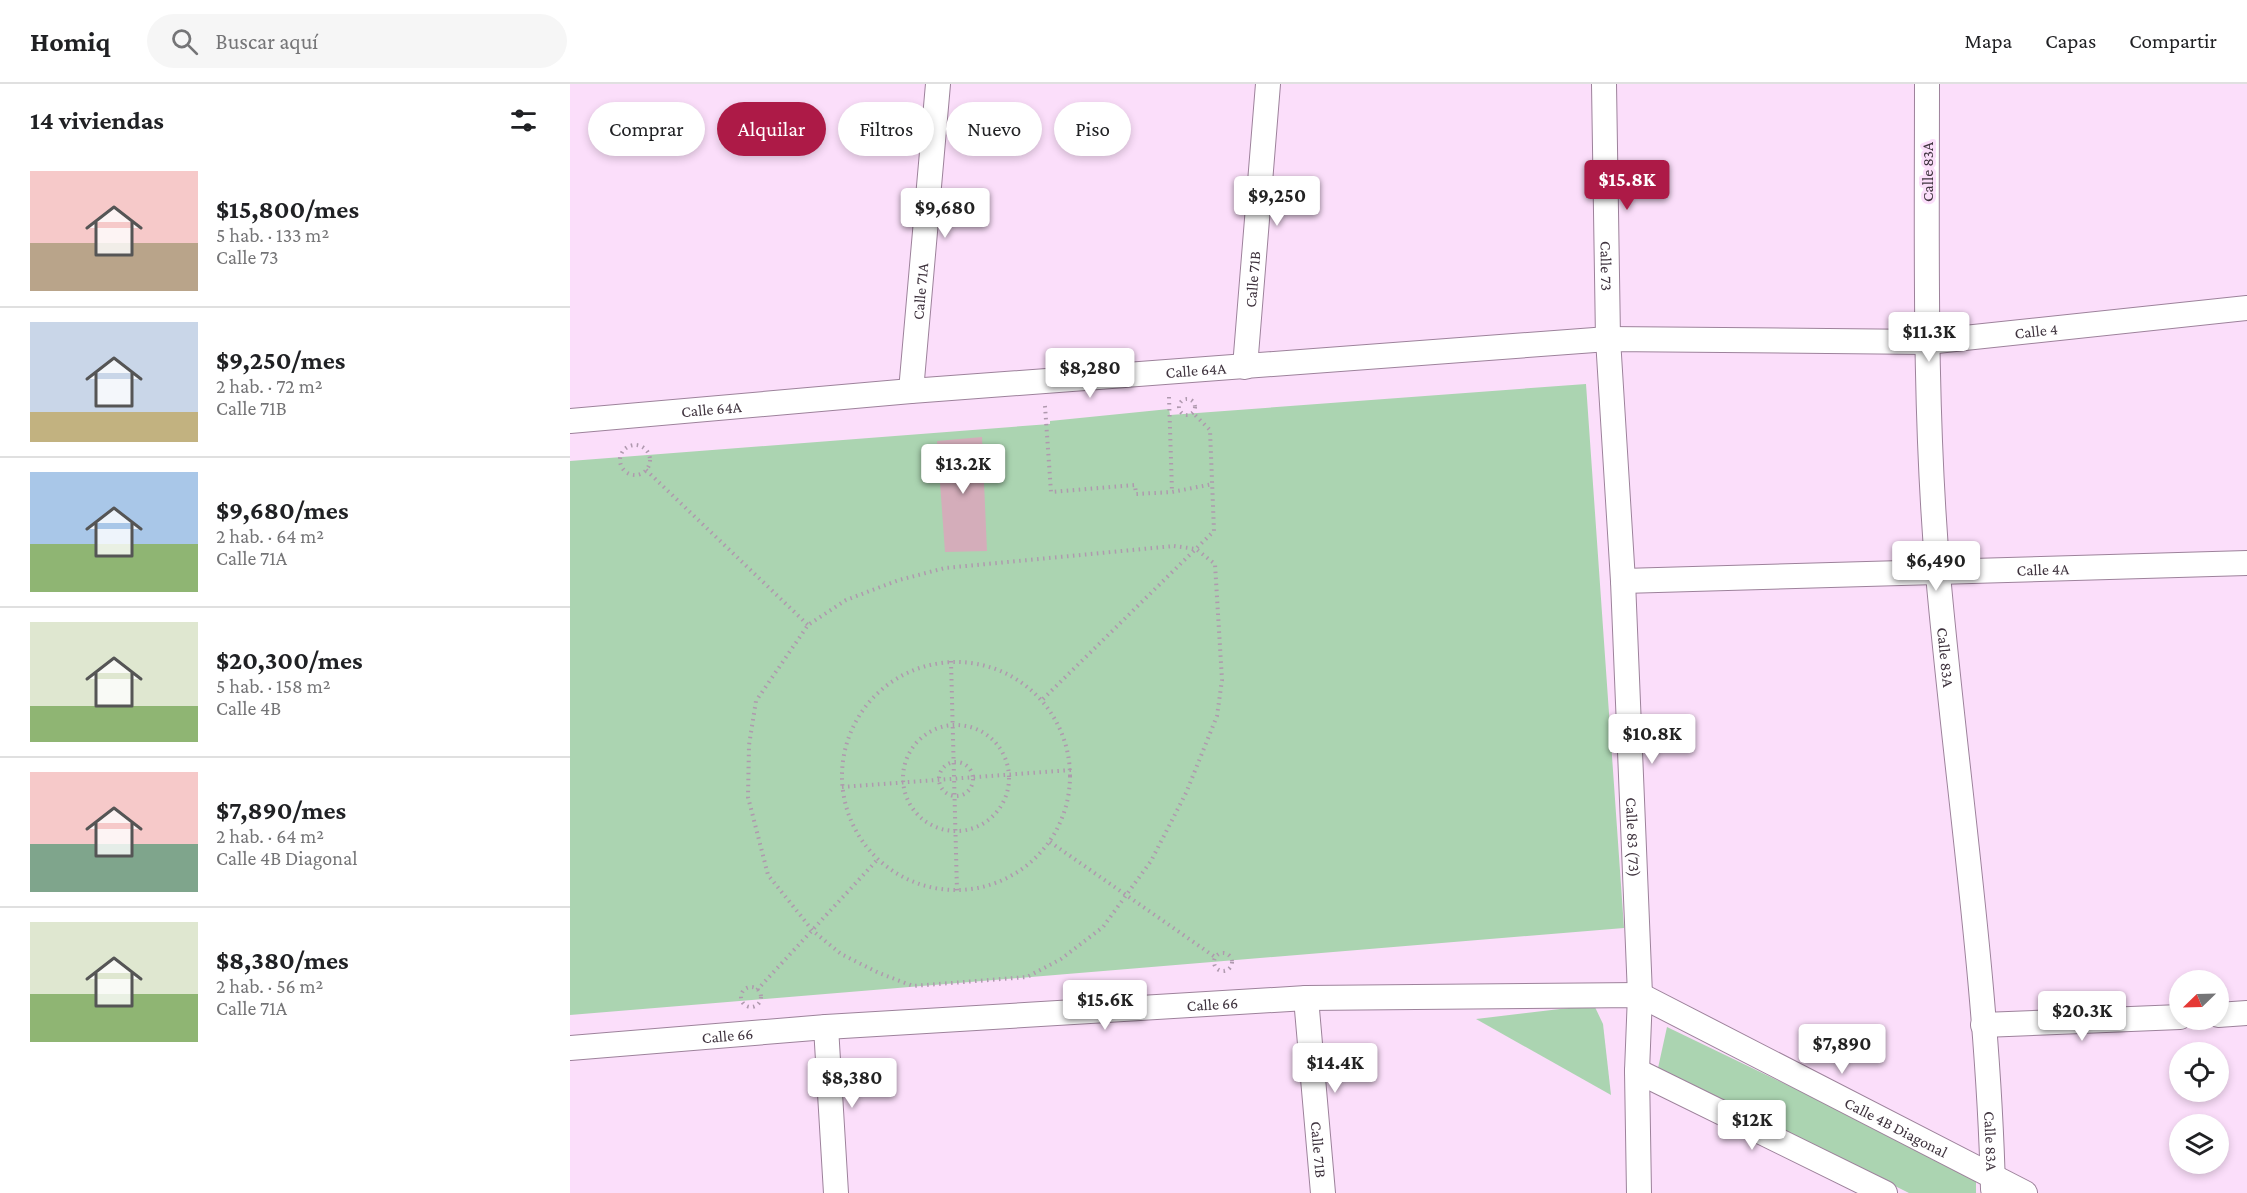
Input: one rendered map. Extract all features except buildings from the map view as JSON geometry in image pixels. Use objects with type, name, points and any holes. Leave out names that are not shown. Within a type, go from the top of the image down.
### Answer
[{"type":"street","name":"Calle 71A","points":[[911,391],[938,84]]},
{"type":"street","name":"Calle 71B","points":[[1245,367],[1268,84]]},
{"type":"street","name":"Calle 73","points":[[1604,84],[1608,339]]},
{"type":"street","name":"Calle 83A","points":[[1927,84],[1927,342],[1938,571],[1983,1025],[1993,1185]]},
{"type":"street","name":"Calle 4","points":[[1608,339],[1927,342],[2247,308]]},
{"type":"street","name":"Calle 64A","points":[[570,421],[911,391],[1608,339]]},
{"type":"street","name":"Calle 83 (73)","points":[[1608,339],[1623,580],[1640,995],[1637,1071],[1639,1193]]},
{"type":"street","name":"Calle 4A","points":[[1623,580],[2247,563]]},
{"type":"street","name":"Calle 66","points":[[570,1048],[826,1026],[1306,998],[1640,995]]},
{"type":"street","name":"Calle 4B Diagonal","points":[[1640,995],[1993,1185],[2025,1193]]},
{"type":"street","name":"Calle 71B","points":[[1306,998],[1323,1193]]},
{"type":"street","points":[[2229,1014],[2247,1013]]},
{"type":"street","points":[[1983,1025],[2169,1017]]},
{"type":"street","points":[[826,1026],[836,1193]]},
{"type":"street","points":[[1637,1071],[1885,1193]]},
{"type":"path","points":[[1169,391],[1172,492]]},
{"type":"path","points":[[1186,399],[1193,401],[1195,406],[1193,413],[1188,416],[1180,412],[1181,402],[1186,399]]},
{"type":"path","points":[[1055,405],[1044,406],[1051,492],[1135,485],[1136,494],[1172,492],[1213,484]]},
{"type":"path","points":[[1042,699],[1214,531],[1210,430],[1193,413]]},
{"type":"path","points":[[636,446],[645,449],[650,462],[646,470],[638,475],[624,470],[621,460],[624,451],[636,446]]},
{"type":"path","points":[[646,470],[808,625]]},
{"type":"path","points":[[1174,546],[1196,549],[1215,564],[1222,680],[1217,716],[1186,794],[1150,861],[1103,927],[1061,959],[1027,977],[913,986],[879,973],[841,954],[813,931],[768,875],[747,797],[749,744],[756,701],[808,625],[846,600],[899,580],[945,568],[1174,546]]},
{"type":"path","points":[[951,661],[957,891]]},
{"type":"path","points":[[951,661],[988,665],[1021,681],[1042,699],[1064,737],[1071,770],[1066,808],[1050,842],[1025,868],[993,885],[957,891],[919,884],[901,876],[878,859],[856,830],[842,786],[844,754],[855,723],[873,696],[904,674],[922,666],[951,661]]},
{"type":"path","points":[[952,724],[969,726],[985,733],[997,743],[1006,758],[1010,775],[1008,792],[1000,808],[981,825],[956,832],[940,829],[926,822],[915,812],[906,798],[903,782],[904,765],[910,750],[921,737],[936,728],[952,724]]},
{"type":"path","points":[[953,762],[968,767],[972,777],[968,791],[955,796],[945,792],[939,780],[941,770],[953,762]]},
{"type":"path","points":[[842,786],[1071,770]]},
{"type":"path","points":[[1050,842],[1215,957]]},
{"type":"path","points":[[757,990],[761,999],[758,1004],[751,1007],[745,1005],[742,995],[745,990],[757,990],[878,859]]},
{"type":"path","points":[[1226,952],[1232,959],[1232,965],[1225,971],[1219,970],[1213,963],[1215,957],[1219,953],[1226,952]]},
{"type":"green space","points":[[1586,384],[1624,928],[570,1015],[570,461],[1050,424],[1050,421],[1169,409],[1170,415]]},
{"type":"green space","points":[[1594,1005],[1603,1024],[1611,1095],[1476,1019]]},
{"type":"green space","points":[[1667,1027],[1976,1176],[1976,1193],[1909,1193],[1658,1068]]}]
